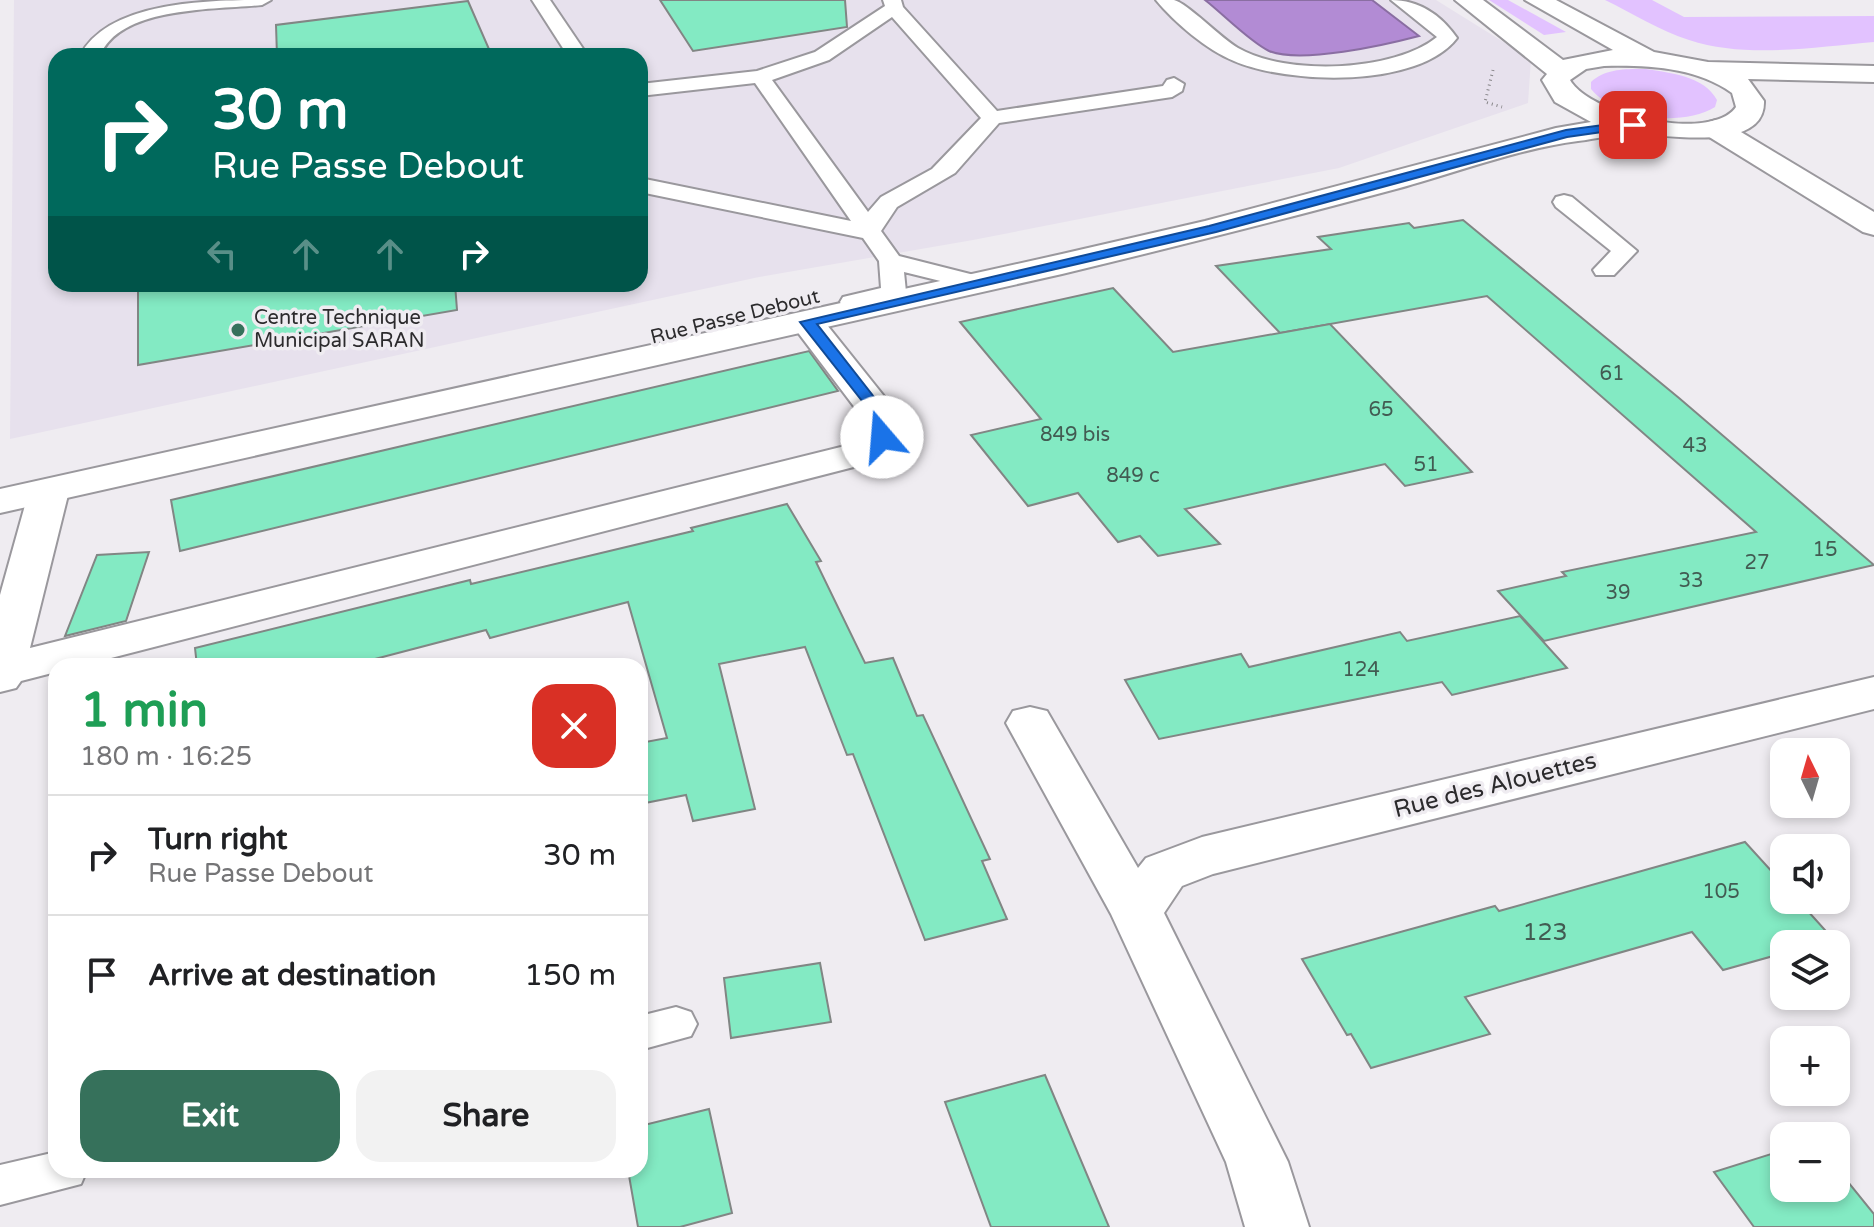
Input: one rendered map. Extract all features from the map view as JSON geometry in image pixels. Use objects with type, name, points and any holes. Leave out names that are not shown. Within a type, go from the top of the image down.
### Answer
[{"type":"main road","points":[[1467,0],[1526,42],[1563,85],[1600,116],[1633,125],[1690,131],[1716,129],[1736,123],[1748,114],[1751,104],[1742,89],[1703,69]]},
{"type":"main road","points":[[1537,0],[1649,58],[1703,69],[1874,74]]},
{"type":"main road","name":"Rue Passe Debout","points":[[1449,163],[1563,85],[1585,61],[1649,58]]},
{"type":"main road","points":[[1751,104],[1874,81]]},
{"type":"main road","name":"Rue Passe Debout","points":[[0,501],[977,283],[1331,198],[1449,163],[1566,134],[1633,125]]},
{"type":"main road","points":[[1716,129],[1874,225]]},
{"type":"main road","name":"Rue Passe Debout","points":[[379,415],[736,314],[904,271],[1104,233],[1331,198]]},
{"type":"main road","points":[[61,658],[867,452],[882,437],[884,420],[807,322]]},
{"type":"main road","points":[[48,661],[1,673],[49,491]]},
{"type":"main road","name":"Rue des Alouettes","points":[[1136,911],[1164,872],[1202,857],[1874,693]]},
{"type":"main road","points":[[1030,723],[1136,911],[1257,1162],[1277,1227]]},
{"type":"lane","points":[[91,48],[105,29],[127,18],[262,0]]},
{"type":"lane","points":[[541,0],[573,48]]},
{"type":"lane","points":[[1165,0],[1237,56],[1269,67],[1312,71],[1412,60],[1438,50],[1448,38],[1437,25],[1400,0]]},
{"type":"lane","points":[[648,89],[760,77],[822,56],[893,4],[992,118]]},
{"type":"lane","points":[[760,77],[869,232],[904,271],[977,283]]},
{"type":"lane","points":[[869,232],[874,214],[883,204],[940,174],[992,118],[1172,91],[1174,84]]},
{"type":"lane","points":[[648,187],[869,232]]},
{"type":"lane","points":[[1564,202],[1625,251],[1605,270]]},
{"type":"lane","points":[[736,338],[756,324],[894,292],[904,271]]},
{"type":"lane","points":[[0,1185],[48,1174]]},
{"type":"shaded area","points":[[14,0],[1436,0],[1531,59],[1528,103],[1339,168],[973,240],[759,277],[10,439]]},
{"type":"shaded area","points":[[1205,0],[1372,0],[1419,36],[1343,52],[1283,54],[1262,47]]},
{"type":"shaded area","points":[[1489,0],[1508,0],[1566,32],[1544,35]]},
{"type":"shaded area","points":[[1605,0],[1652,0],[1684,17],[1874,16],[1874,42],[1781,50],[1711,46],[1667,32]]},
{"type":"shaded area","points":[[1646,69],[1695,81],[1711,92],[1717,100],[1715,107],[1685,117],[1650,117],[1616,108],[1591,89],[1591,82],[1603,74]]},
{"type":"building","points":[[660,0],[845,0],[847,27],[693,51]]},
{"type":"building","points":[[468,1],[489,48],[277,48],[276,25]]},
{"type":"building","points":[[1463,220],[1679,398],[1874,565],[1544,641],[1498,591],[1566,576],[1562,572],[1756,532],[1487,296],[1280,333],[1216,266],[1331,249],[1318,237],[1409,223],[1414,228]]},
{"type":"building","points":[[1113,288],[1173,352],[1330,324],[1472,472],[1405,486],[1385,464],[1185,509],[1220,544],[1158,556],[1140,536],[1118,542],[1078,493],[1028,506],[971,435],[1041,419],[960,322]]},
{"type":"building","name":"Centre Technique Municipal SARAN","points":[[138,292],[456,292],[457,310],[138,365]]},
{"type":"building","points":[[809,351],[838,391],[180,551],[171,500]]},
{"type":"building","points":[[787,504],[821,561],[816,562],[865,663],[893,658],[917,716],[923,715],[990,859],[982,861],[1007,919],[925,940],[853,754],[847,755],[805,647],[719,664],[755,809],[693,821],[686,795],[648,802],[648,742],[667,738],[648,672],[648,658],[644,658],[628,602],[490,638],[486,630],[379,658],[196,658],[195,648],[470,580],[471,584],[693,531],[691,528]]},
{"type":"building","points":[[149,552],[126,621],[65,636],[97,555]]},
{"type":"building","points":[[1520,616],[1567,668],[1452,695],[1442,682],[1159,739],[1125,680],[1241,654],[1249,667],[1400,632],[1407,641]]},
{"type":"building","points":[[1745,842],[1770,870],[1770,914],[1811,914],[1825,930],[1770,930],[1770,957],[1723,970],[1692,932],[1465,997],[1490,1034],[1371,1068],[1351,1034],[1347,1035],[1302,959],[1495,906],[1499,911]]},
{"type":"building","points":[[820,963],[831,1022],[731,1038],[724,978]]},
{"type":"building","points":[[1045,1075],[1109,1227],[991,1227],[945,1102]]},
{"type":"building","points":[[709,1109],[732,1213],[680,1227],[638,1227],[629,1178],[648,1178],[648,1124]]},
{"type":"building","points":[[1770,1154],[1770,1202],[1850,1202],[1850,1184],[1874,1214],[1874,1227],[1754,1227],[1714,1172]]},
{"type":"place","name":"Centre Technique Municipal SARAN","points":[[238,330]]},
{"type":"route","points":[[882,437],[884,420],[807,322],[1211,229],[1566,134],[1633,125]]}]
